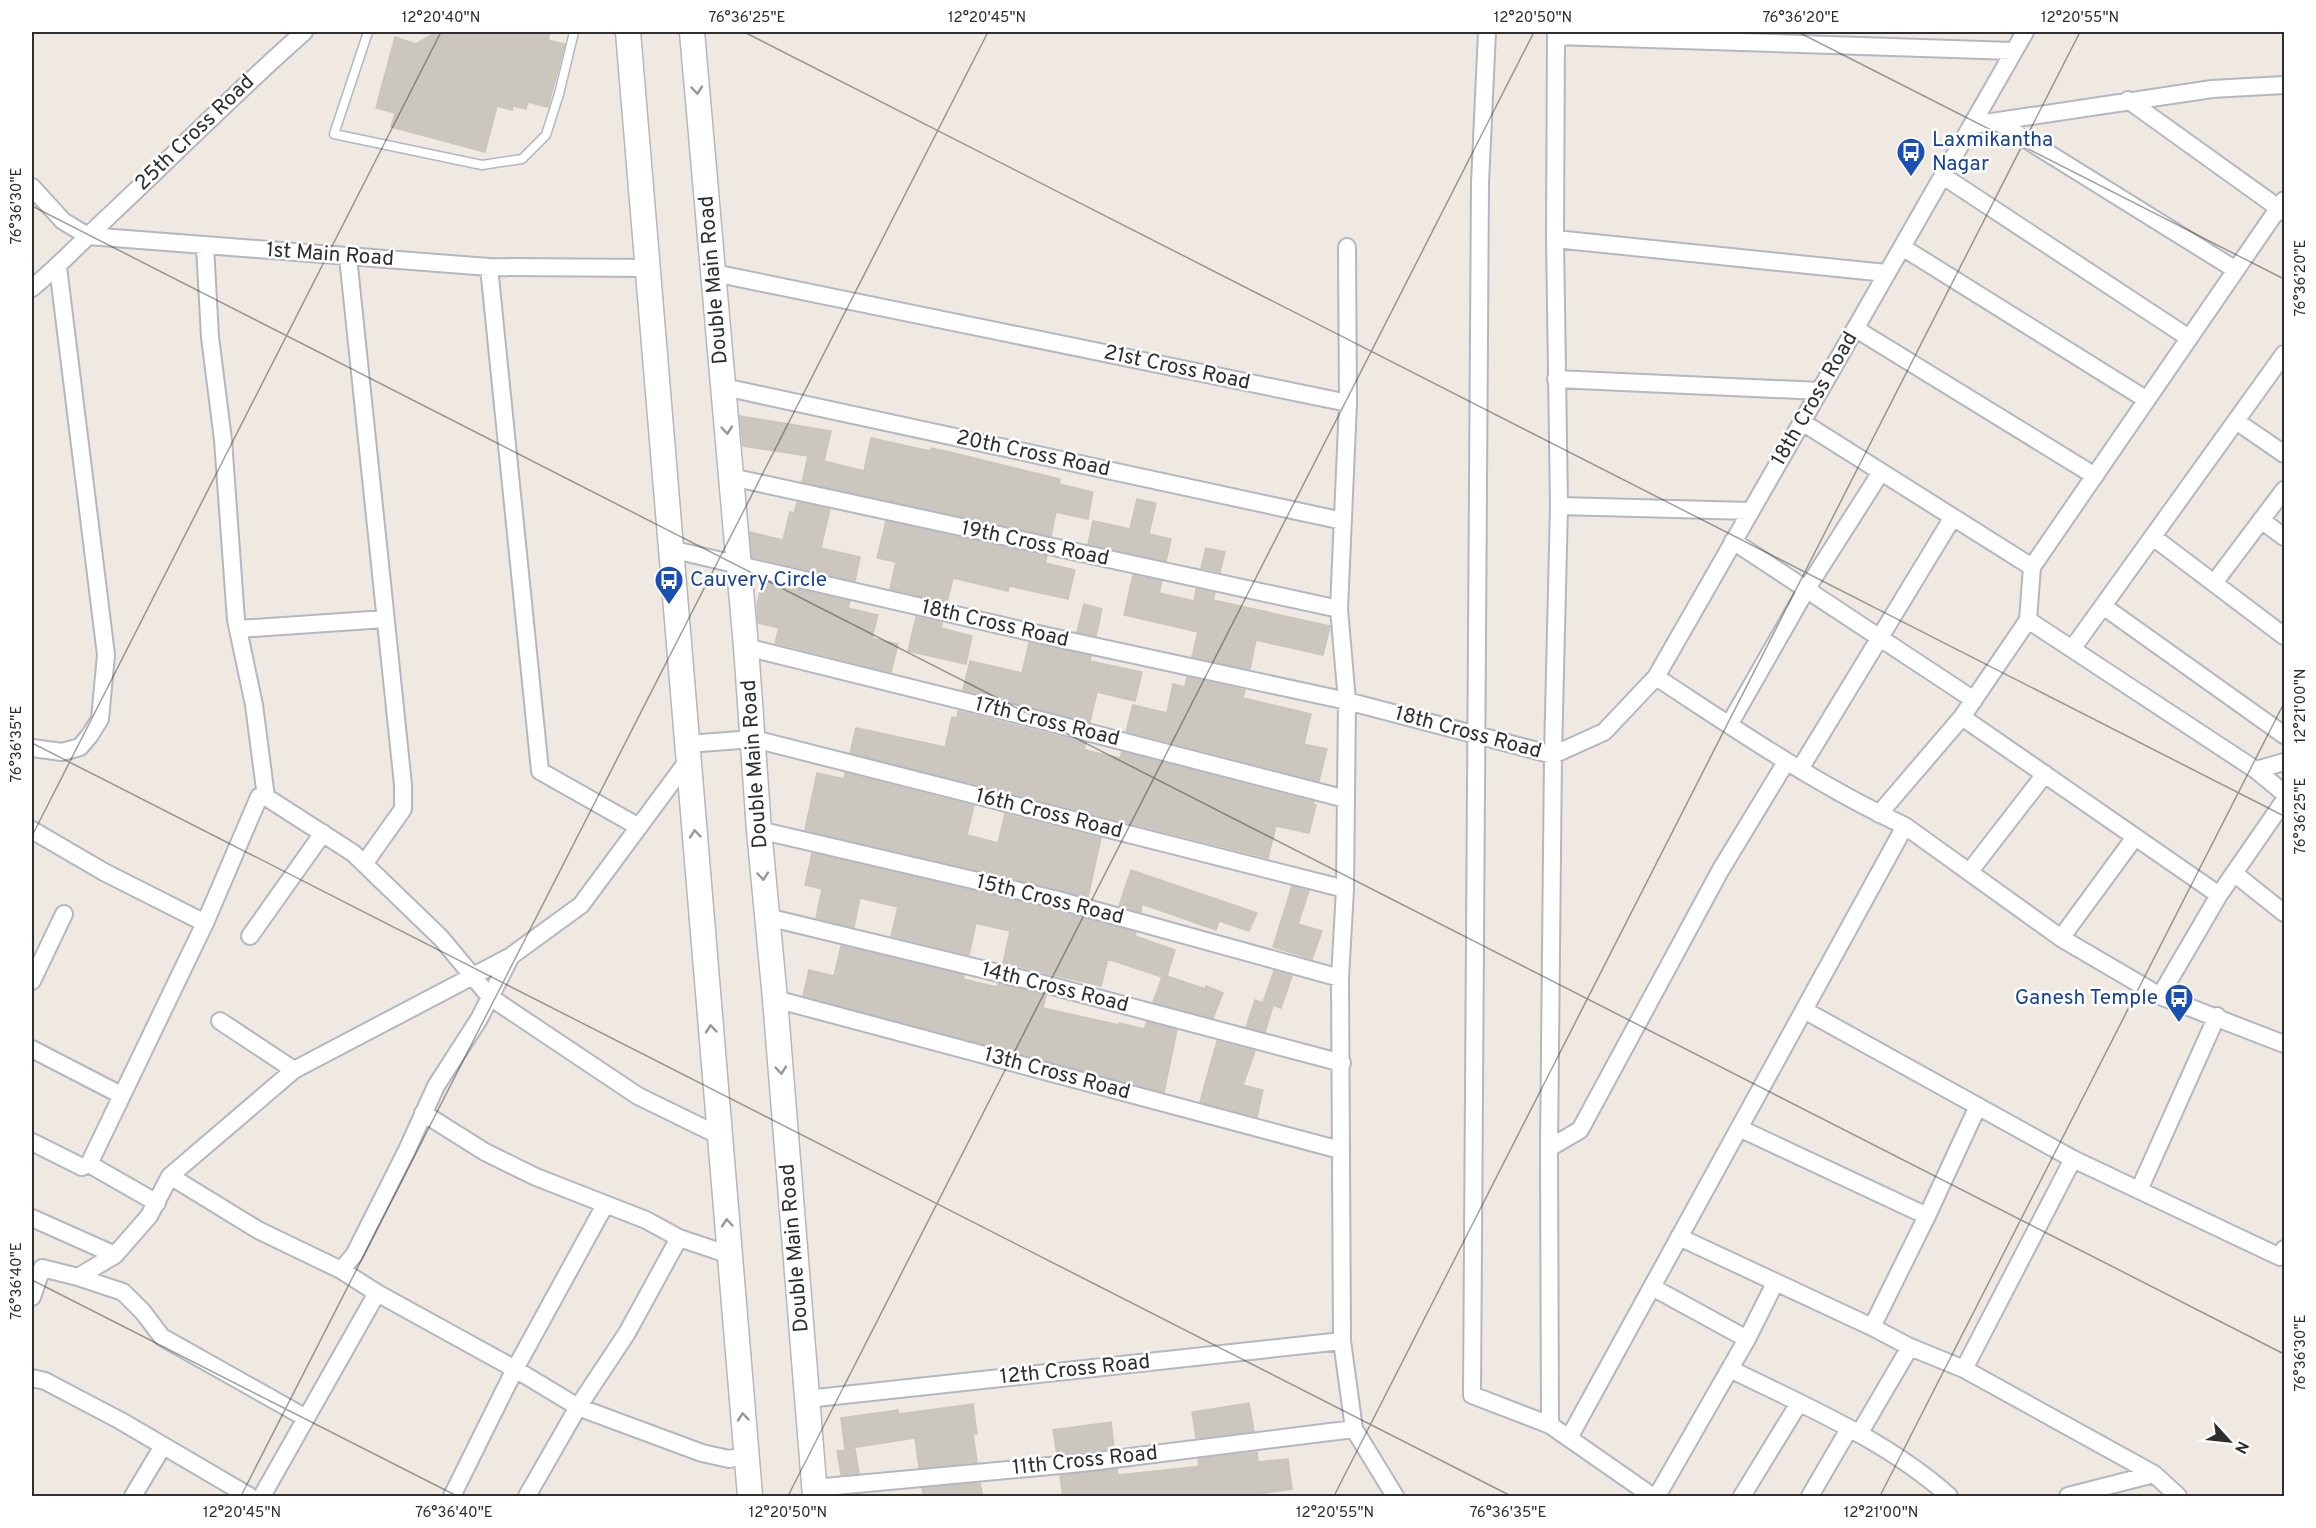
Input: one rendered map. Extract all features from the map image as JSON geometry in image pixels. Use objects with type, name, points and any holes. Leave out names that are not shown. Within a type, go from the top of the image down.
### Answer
[{"type":"street","name":"25th Cross Road","points":[[32,288],[58,267],[263,68],[304,32]]},
{"type":"street","points":[[628,32],[750,1497]]},
{"type":"street","name":"Double Main Road","points":[[692,32],[754,738],[759,830],[815,1492]]},
{"type":"street","points":[[1487,32],[1480,183],[1472,1395],[1550,1425],[1652,1497]]},
{"type":"street","name":"18th Cross Road","points":[[670,549],[1035,634],[1347,701],[1553,755],[1604,732],[1656,677],[2025,32]]},
{"type":"street","points":[[1550,1425],[1549,1148],[1553,755],[1559,506],[1555,239],[1556,34],[2013,51]]},
{"type":"street","points":[[1972,125],[2212,89],[2284,85]]},
{"type":"street","points":[[1879,814],[1962,717],[2028,620],[2032,567],[2236,270],[2283,207],[2128,100]]},
{"type":"street","points":[[1998,122],[2236,270]]},
{"type":"street","points":[[1943,176],[2189,338]]},
{"type":"street","name":"1st Main Road","points":[[32,187],[63,221],[88,236],[489,267],[648,268]]},
{"type":"street","points":[[1555,239],[1886,273]]},
{"type":"street","points":[[206,246],[210,337],[223,440],[238,629],[254,705],[266,797]]},
{"type":"street","points":[[1347,247],[1348,403],[1339,609],[1347,701],[1345,888],[1340,978],[1342,1341],[1354,1429],[1395,1497]]},
{"type":"street","points":[[1902,247],[2147,400]]},
{"type":"street","points":[[348,257],[401,754],[403,809],[364,864]]},
{"type":"street","points":[[32,748],[62,752],[80,747],[90,735],[100,719],[106,655],[58,267]]},
{"type":"street","points":[[489,267],[540,771],[639,827]]},
{"type":"street","name":"21st Cross Road","points":[[714,273],[1348,403]]},
{"type":"street","points":[[1856,329],[2095,476]]},
{"type":"street","points":[[2072,649],[2284,354]]},
{"type":"street","points":[[1556,379],[1820,391]]},
{"type":"street","name":"20th Cross Road","points":[[724,387],[1343,521]]},
{"type":"street","points":[[2236,421],[2284,454]]},
{"type":"street","points":[[1802,422],[2032,567]]},
{"type":"street","points":[[1729,724],[1806,590],[1881,472]]},
{"type":"street","name":"19th Cross Road","points":[[731,477],[1339,609]]},
{"type":"street","points":[[2214,583],[2284,489]]},
{"type":"street","points":[[1559,506],[1751,511]]},
{"type":"street","points":[[1549,1148],[1580,1130],[1720,871],[1878,638],[1953,517]]},
{"type":"street","points":[[2261,520],[2284,537]]},
{"type":"street","points":[[2153,537],[2284,636]]},
{"type":"street","points":[[1733,541],[1974,700]]},
{"type":"street","points":[[2103,606],[2284,735]]},
{"type":"street","points":[[238,629],[386,619]]},
{"type":"street","points":[[2028,620],[2256,770],[2284,793]]},
{"type":"street","name":"17th Cross Road","points":[[746,648],[1044,721],[1346,799]]},
{"type":"street","points":[[1656,677],[1793,766],[1905,826],[2061,938],[2160,996],[2217,1016],[2284,1044]]},
{"type":"street","points":[[1962,717],[2219,895]]},
{"type":"street","name":"16th Cross Road","points":[[688,752],[754,738],[1345,888]]},
{"type":"street","points":[[78,1277],[115,1254],[149,1216],[170,1176],[294,1070],[511,956],[581,905],[639,827],[688,752]]},
{"type":"street","points":[[2256,770],[2284,762]]},
{"type":"street","points":[[1970,871],[2045,774]]},
{"type":"street","points":[[32,1142],[81,1167],[88,1164],[205,922],[259,797],[266,797],[353,853],[441,938],[490,997],[638,1096],[720,1136]]},
{"type":"street","points":[[2160,996],[2219,895],[2284,801]]},
{"type":"street","points":[[1569,1438],[1905,826]]},
{"type":"street","points":[[32,830],[104,872],[205,922]]},
{"type":"street","name":"15th Cross Road","points":[[759,830],[1054,899],[1340,978]]},
{"type":"street","points":[[250,936],[323,833]]},
{"type":"street","points":[[2061,938],[2135,837]]},
{"type":"street","points":[[2235,874],[2284,914]]},
{"type":"street","points":[[32,981],[64,915]]},
{"type":"street","name":"14th Cross Road","points":[[767,917],[1052,986],[1342,1063]]},
{"type":"street","points":[[341,1269],[354,1255],[407,1150],[436,1086],[479,1019],[511,956]]},
{"type":"street","name":"13th Cross Road","points":[[775,999],[1340,1150]]},
{"type":"street","points":[[1804,1010],[2073,1159],[2280,1257],[2284,1248]]},
{"type":"street","points":[[2139,1190],[2217,1016]]},
{"type":"street","points":[[220,1021],[294,1070]]},
{"type":"street","points":[[32,1049],[121,1095]]},
{"type":"street","points":[[1872,1327],[1978,1106]]},
{"type":"street","points":[[423,1113],[485,1152],[536,1177],[646,1220],[680,1238],[730,1255]]},
{"type":"street","points":[[1739,1128],[1927,1216]]},
{"type":"street","points":[[1964,1369],[2073,1159]]},
{"type":"street","points":[[88,1164],[157,1203]]},
{"type":"street","points":[[170,1176],[258,1230],[341,1269],[377,1293],[515,1369],[578,1407],[702,1453],[729,1460],[746,1456]]},
{"type":"street","points":[[452,1497],[515,1369],[605,1205]]},
{"type":"street","points":[[32,1218],[115,1254]]},
{"type":"street","points":[[1679,1237],[1910,1347],[1964,1369],[2154,1474],[2178,1497]]},
{"type":"street","points":[[527,1497],[578,1407],[627,1333],[680,1238]]},
{"type":"street","points":[[32,1297],[42,1268],[123,1292],[143,1312],[162,1337],[306,1418]]},
{"type":"street","points":[[1657,1497],[1747,1339],[1775,1283]]},
{"type":"street","points":[[1652,1287],[1747,1339]]},
{"type":"street","points":[[262,1497],[377,1293]]},
{"type":"street","name":"12th Cross Road","points":[[807,1399],[1342,1341]]},
{"type":"street","points":[[1810,1497],[1910,1347]]},
{"type":"street","points":[[1730,1369],[1854,1432],[1893,1455],[1949,1497]]},
{"type":"street","points":[[32,1378],[45,1381],[163,1446],[249,1497]]},
{"type":"street","points":[[1749,1495],[1799,1404]]},
{"type":"street","name":"11th Cross Road","points":[[815,1492],[1082,1463],[1354,1429]]},
{"type":"street","points":[[133,1497],[163,1446]]},
{"type":"street","points":[[2068,1497],[2154,1474]]},
{"type":"lane","points":[[368,32],[334,134],[482,165],[522,159],[546,135],[574,32]]},
{"type":"building","points":[[436,32],[550,32],[548,40],[565,44],[548,107],[528,102],[526,109],[513,106],[512,110],[497,106],[485,152],[391,127],[395,113],[376,108],[395,37],[416,44]]},
{"type":"building","points":[[740,416],[831,431],[824,461],[864,471],[871,438],[930,451],[931,448],[950,452],[1060,479],[1059,484],[1093,492],[1088,519],[1056,512],[1051,536],[802,482],[808,456],[743,446]]},
{"type":"building","points":[[1137,499],[1156,503],[1149,534],[1171,539],[1166,561],[1088,544],[1093,521],[1130,529]]},
{"type":"building","points":[[797,502],[830,509],[821,548],[860,557],[855,581],[752,557],[750,532],[783,540],[790,512],[794,513]]},
{"type":"building","points":[[886,521],[1047,556],[1045,563],[1075,570],[1068,599],[1009,586],[1008,591],[953,578],[947,602],[890,589],[896,562],[877,558]]},
{"type":"building","points":[[1206,548],[1225,552],[1220,572],[1201,568]]},
{"type":"building","points":[[1133,575],[1162,581],[1159,593],[1194,601],[1196,589],[1215,593],[1213,600],[1330,626],[1323,655],[1256,640],[1250,669],[1192,657],[1198,632],[1124,615]]},
{"type":"building","points":[[762,581],[850,601],[848,608],[878,615],[872,638],[898,644],[891,672],[775,643],[779,628],[758,623],[757,605]]},
{"type":"building","points":[[1084,604],[1102,609],[1096,636],[1077,632]]},
{"type":"building","points":[[916,617],[942,623],[941,628],[972,636],[966,664],[908,651]]},
{"type":"building","points":[[1029,643],[1091,656],[1090,661],[1142,672],[1135,701],[1097,692],[1090,722],[963,690],[970,661],[1022,673]]},
{"type":"building","points":[[1187,677],[1245,690],[1243,698],[1311,714],[1304,744],[1327,749],[1319,781],[1126,731],[1133,705],[1167,713],[1173,684],[1185,687]]},
{"type":"building","points":[[958,711],[1086,743],[1084,749],[1089,751],[1120,758],[1122,752],[1314,802],[1313,804],[1316,805],[1309,833],[1276,826],[1268,858],[850,753],[856,728],[945,747],[952,717],[957,718]]},
{"type":"building","points":[[817,773],[844,779],[845,773],[974,806],[967,835],[998,843],[1005,814],[1101,838],[1088,897],[805,830]]},
{"type":"building","points":[[812,853],[1051,909],[1136,932],[1135,936],[1175,950],[1167,976],[1223,993],[1213,1018],[1153,1002],[1162,977],[1108,959],[1101,986],[1003,963],[1010,931],[976,923],[969,955],[891,936],[898,907],[860,898],[854,927],[816,918],[822,889],[805,885]]},
{"type":"building","points":[[1131,870],[1257,913],[1249,931],[1219,921],[1216,930],[1142,904],[1141,912],[1119,906]]},
{"type":"building","points":[[1292,886],[1309,891],[1298,924],[1322,931],[1312,959],[1273,947]]},
{"type":"building","points":[[841,946],[964,975],[963,979],[1046,995],[1043,1008],[1119,1025],[1119,1023],[1144,1029],[1147,1022],[1177,1030],[1164,1092],[803,996],[809,970],[834,976]]},
{"type":"building","points":[[1274,971],[1292,976],[1281,1008],[1263,1002]]},
{"type":"building","points":[[1255,1000],[1273,1006],[1265,1032],[1246,1027]]},
{"type":"building","points":[[1217,1041],[1255,1051],[1243,1085],[1263,1090],[1257,1117],[1200,1102]]},
{"type":"building","points":[[1249,1403],[1254,1431],[1196,1438],[1192,1412]]},
{"type":"building","points":[[973,1404],[977,1434],[973,1434],[977,1462],[919,1468],[915,1438],[845,1449],[841,1418],[898,1410],[899,1414]]},
{"type":"building","points":[[1111,1422],[1114,1448],[1057,1455],[1053,1430]]},
{"type":"building","points":[[855,1449],[859,1473],[841,1475],[837,1451]]},
{"type":"building","points":[[1257,1452],[1258,1462],[1288,1459],[1292,1489],[1237,1497],[1063,1497],[1060,1476],[1117,1469],[1118,1475],[1193,1467],[1199,1466],[1198,1459]]},
{"type":"building","points":[[980,1483],[983,1497],[923,1497],[922,1488]]},
{"type":"place","name":"Laxmikantha Nagar","points":[[1911,178]]},
{"type":"place","name":"Cauvery Circle","points":[[669,606]]},
{"type":"place","name":"Ganesh Temple","points":[[2179,1024]]}]
